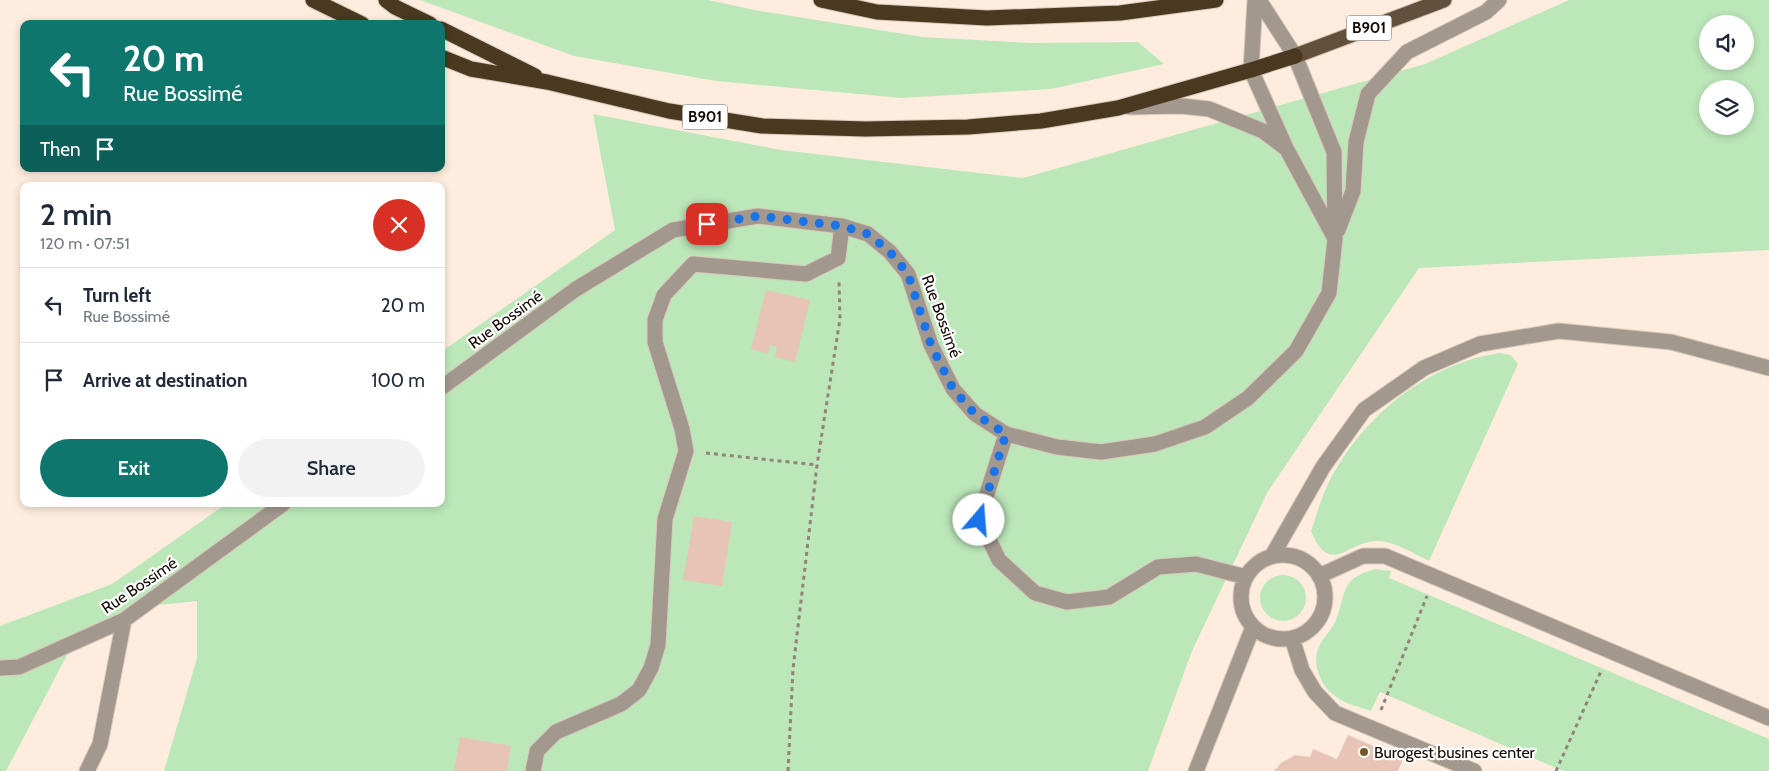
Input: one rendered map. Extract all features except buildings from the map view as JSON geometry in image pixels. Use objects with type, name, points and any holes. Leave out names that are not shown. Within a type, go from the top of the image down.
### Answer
[{"type":"highway","points":[[313,0],[354,20]]},
{"type":"highway","points":[[386,0],[395,7],[422,20]]},
{"type":"highway","points":[[821,0],[877,12],[987,18],[1120,14],[1216,0]]},
{"type":"highway","name":"B901","points":[[445,31],[547,82]]},
{"type":"highway","name":"B901","points":[[445,59],[471,69],[547,82],[669,111],[762,126],[865,129],[968,127],[1041,121],[1118,108],[1295,56]]},
{"type":"main road","name":"B901","points":[[1295,56],[1444,0]]},
{"type":"street","points":[[1257,0],[1295,56],[1334,152],[1335,239]]},
{"type":"street","points":[[1257,0],[1251,70],[1286,148],[1335,239]]},
{"type":"street","points":[[1335,239],[1353,190],[1356,142],[1368,94],[1407,52],[1486,12],[1499,0]]},
{"type":"street","points":[[1118,108],[1181,106],[1209,109],[1263,131],[1286,148]]},
{"type":"street","name":"Rue Bossimé","points":[[445,385],[576,289],[673,230],[758,216],[842,226],[868,234],[890,252],[908,274],[931,345],[953,389],[975,414],[1006,434],[1057,446],[1101,452],[1155,444],[1205,427],[1248,398],[1296,351],[1329,293],[1335,239]]},
{"type":"street","points":[[534,771],[537,751],[556,732],[621,704],[639,690],[651,668],[658,645],[665,519],[686,451],[682,429],[655,342],[655,320],[664,295],[693,264],[806,274],[838,258],[842,226]]},
{"type":"street","points":[[1272,556],[1322,467],[1364,410],[1424,368],[1480,344],[1559,331],[1671,342],[1769,368]]},
{"type":"street","points":[[1006,434],[979,520],[999,560],[1035,593],[1066,602],[1109,596],[1158,567],[1196,564],[1246,577]]},
{"type":"street","name":"Rue Bossimé","points":[[0,668],[19,667],[124,620],[279,507]]},
{"type":"street","points":[[1286,555],[1301,559],[1313,567],[1319,576],[1325,593],[1323,608],[1317,621],[1307,631],[1292,638],[1279,639],[1265,635],[1253,627],[1245,615],[1241,600],[1242,586],[1246,577],[1259,562],[1272,556],[1286,555]]},
{"type":"street","points":[[1319,576],[1363,556],[1385,556],[1769,718]]},
{"type":"street","points":[[87,771],[100,744],[124,620]]},
{"type":"street","points":[[1196,771],[1253,627]]},
{"type":"street","points":[[1292,638],[1306,677],[1315,692],[1335,713],[1474,771]]},
{"type":"path","points":[[788,771],[793,669],[817,465],[840,319],[838,258]]},
{"type":"path","points":[[686,451],[817,465]]},
{"type":"path","points":[[1389,689],[1434,576]]},
{"type":"path","points":[[1556,771],[1610,651]]},
{"type":"green space","points":[[420,0],[708,0],[760,11],[923,37],[1031,43],[1138,42],[1164,64],[1051,89],[902,98],[716,81],[574,56]]},
{"type":"green space","points":[[1569,0],[1769,0],[1769,250],[1419,268],[1267,493],[1192,651],[1148,771],[164,771],[197,658],[197,601],[141,607],[74,642],[6,771],[0,771],[0,626],[112,584],[222,507],[445,507],[445,349],[615,230],[593,114],[781,150],[1023,178],[1425,64]]},
{"type":"green space","points":[[1499,353],[1511,355],[1518,364],[1429,561],[1397,545],[1378,541],[1367,542],[1340,554],[1333,555],[1325,552],[1318,545],[1311,531],[1331,478],[1346,453],[1360,435],[1391,404],[1427,379],[1466,361]]},
{"type":"green space","points":[[1375,569],[1391,571],[1389,578],[1769,739],[1769,771],[1563,771],[1380,692],[1371,711],[1343,701],[1330,692],[1322,681],[1317,669],[1316,655],[1336,620],[1346,587],[1356,577]]},
{"type":"green space","points":[[1278,575],[1288,575],[1302,585],[1306,598],[1302,611],[1296,617],[1288,621],[1278,621],[1264,611],[1260,603],[1260,593],[1270,579]]},
{"type":"place","name":"Burogest busines center","points":[[1364,752]]},
{"type":"route","points":[[707,224],[758,216],[842,226],[868,234],[890,252],[908,274],[931,345],[953,389],[975,414],[1006,434],[979,520]]}]
